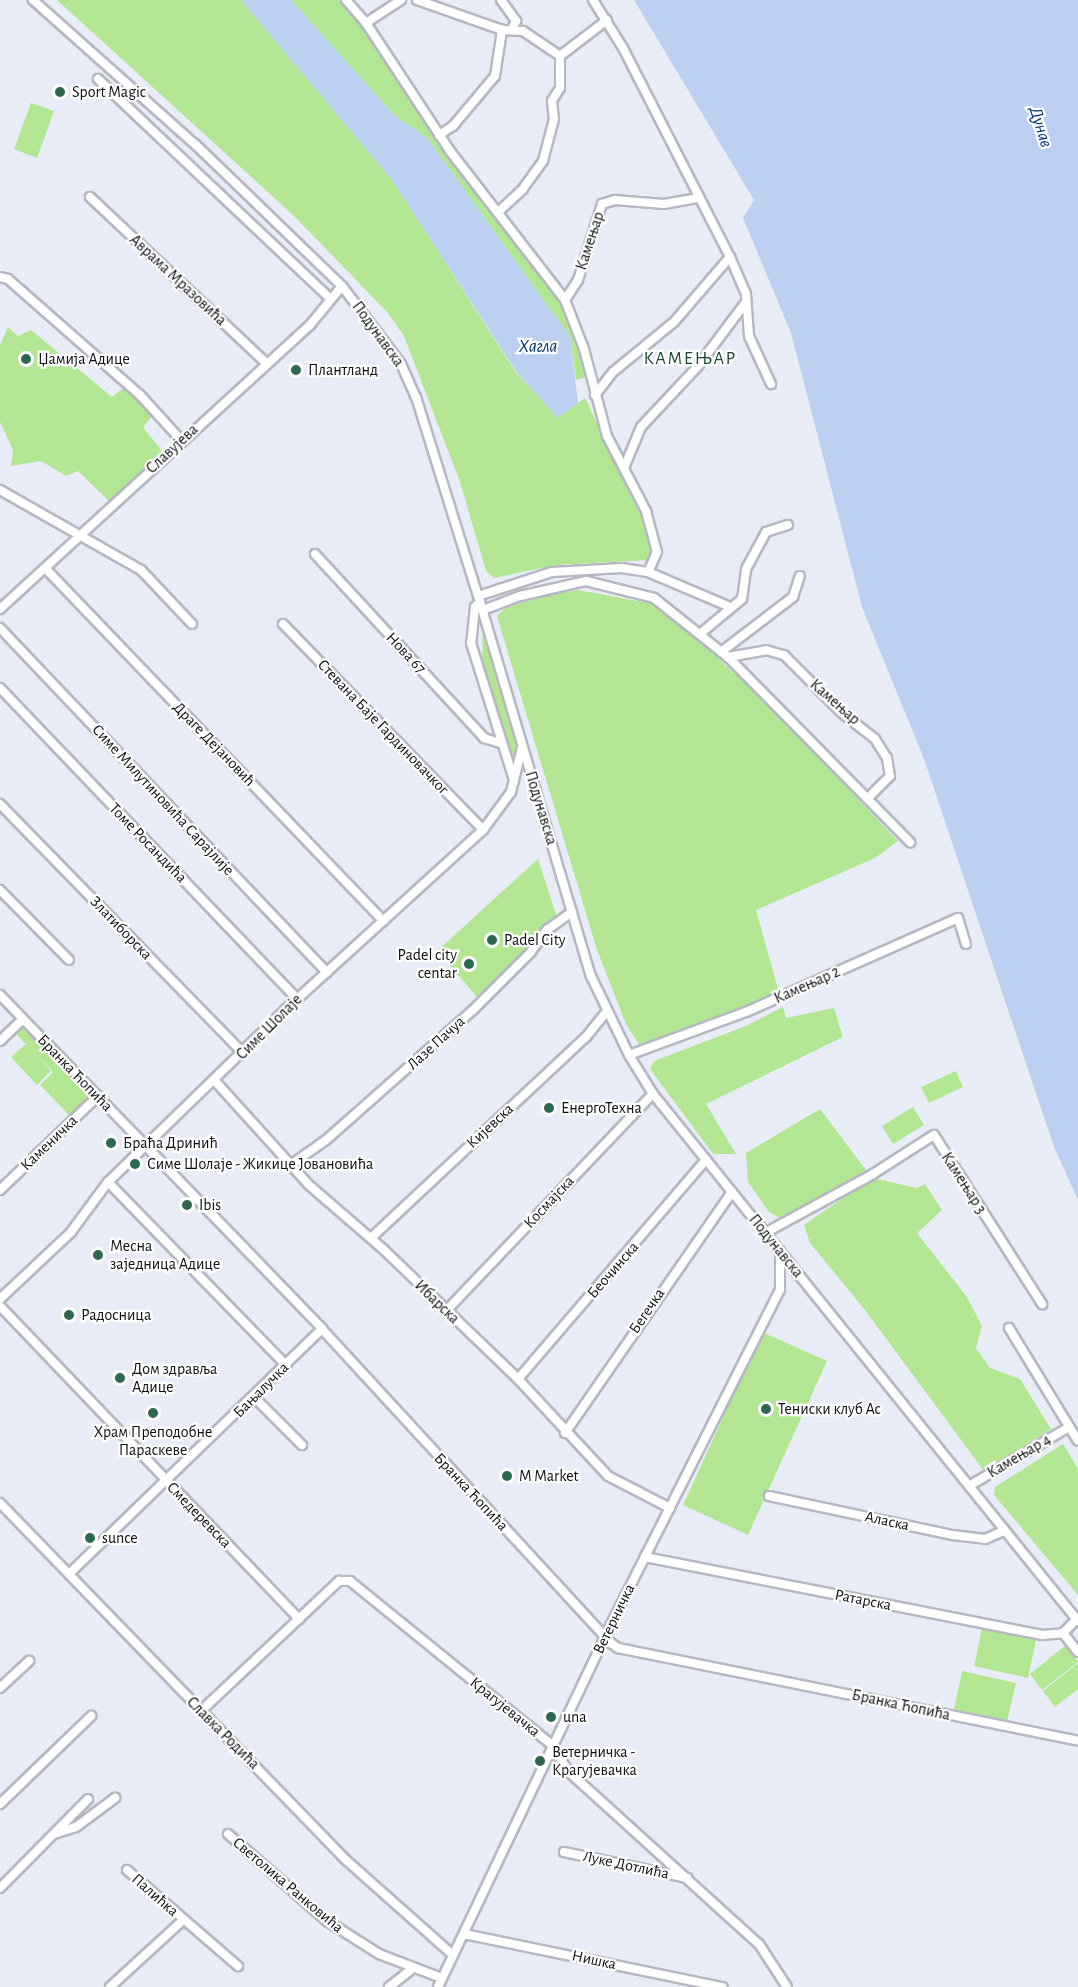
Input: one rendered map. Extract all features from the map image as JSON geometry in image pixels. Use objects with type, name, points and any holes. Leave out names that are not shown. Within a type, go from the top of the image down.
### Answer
[{"type":"street","name":"Подунавска","points":[[33,0],[196,145],[342,286],[401,364],[416,397],[572,912],[606,1012],[629,1055],[653,1094],[1077,1620]]},
{"type":"street","points":[[346,0],[366,22],[439,135],[565,300],[584,348],[607,436],[636,487],[651,526],[657,552],[648,572]]},
{"type":"street","points":[[366,22],[398,0]]},
{"type":"street","points":[[417,0],[502,30],[513,27],[544,42],[560,56],[560,88],[552,101],[554,119],[543,161],[523,189],[498,212]]},
{"type":"street","points":[[501,0],[516,21],[513,27]]},
{"type":"street","points":[[593,0],[607,20],[730,257],[746,302],[749,336],[771,384]]},
{"type":"street","points":[[560,56],[607,20]]},
{"type":"street","points":[[439,135],[453,126],[495,76],[502,30]]},
{"type":"street","points":[[98,79],[332,299]]},
{"type":"street","name":"Аврама Мразовића","points":[[90,197],[266,363]]},
{"type":"street","name":"Камењар","points":[[565,300],[578,280],[602,204],[615,200],[664,204],[698,198]]},
{"type":"street","points":[[595,395],[613,372],[674,322],[730,257]]},
{"type":"street","points":[[1,276],[140,395],[181,440]]},
{"type":"street","name":"Славујева","points":[[0,609],[181,440],[310,325],[342,286]]},
{"type":"street","points":[[624,468],[641,427],[686,381],[746,302]]},
{"type":"street","points":[[0,490],[81,533],[141,570],[192,624]]},
{"type":"street","points":[[701,633],[741,599],[746,569],[766,532],[788,525]]},
{"type":"street","name":"Нова 67","points":[[315,554],[484,738],[500,743]]},
{"type":"street","name":"Драге Дејановић","points":[[45,568],[383,921]]},
{"type":"street","points":[[514,780],[500,743],[471,643],[475,607],[552,572],[622,568],[648,572],[730,607]]},
{"type":"street","points":[[725,654],[793,597],[800,576]]},
{"type":"street","points":[[480,603],[585,581],[654,598],[725,654],[910,842]]},
{"type":"street","name":"Стевана Баје Гардиновачког","points":[[283,624],[483,830]]},
{"type":"street","name":"Симе Милутиновића Сарајлије","points":[[0,628],[327,972]]},
{"type":"street","name":"Камењар","points":[[725,654],[766,650],[784,655],[842,713],[876,739],[887,758],[890,776],[868,798]]},
{"type":"street","name":"Томе Росандића","points":[[0,688],[297,999]]},
{"type":"street","name":"Симе Шолаје","points":[[0,1299],[71,1232],[108,1182],[147,1147],[297,999],[483,830],[512,792],[522,748]]},
{"type":"street","name":"Златиборска","points":[[0,804],[243,1053]]},
{"type":"street","points":[[0,890],[69,960]]},
{"type":"street","name":"Лазе Пачуа","points":[[292,1164],[326,1140],[472,1010],[530,953],[547,930],[572,912]]},
{"type":"street","name":"Камењар 2","points":[[629,1055],[746,1012],[958,918],[966,944]]},
{"type":"street","name":"Бранка Ћопића","points":[[0,995],[322,1329],[618,1648],[1078,1741]]},
{"type":"street","name":"Кијевска","points":[[371,1238],[586,1037],[606,1012]]},
{"type":"street","points":[[0,1041],[23,1019]]},
{"type":"street","name":"Ибарска","points":[[215,1081],[331,1206],[371,1238],[518,1379],[565,1433],[615,1482],[670,1508]]},
{"type":"street","name":"Космајска","points":[[446,1311],[653,1094]]},
{"type":"street","name":"Каменичка","points":[[0,1190],[98,1096]]},
{"type":"street","name":"Камењар 3","points":[[765,1233],[873,1174],[934,1135],[1042,1304]]},
{"type":"street","name":"Беочинска","points":[[518,1379],[706,1160]]},
{"type":"street","points":[[108,1182],[285,1365]]},
{"type":"street","name":"Бегечка","points":[[565,1433],[732,1192]]},
{"type":"street","name":"Ветерничка","points":[[438,1987],[606,1634],[780,1290],[780,1250]]},
{"type":"street","name":"Смедеревска","points":[[0,1306],[299,1619]]},
{"type":"street","name":"Камењар 4","points":[[1009,1328],[1078,1441]]},
{"type":"street","name":"Бањалучка","points":[[69,1574],[322,1329]]},
{"type":"street","points":[[254,1397],[302,1445]]},
{"type":"street","name":"Камењар 4","points":[[969,1486],[1069,1427]]},
{"type":"street","name":"Аласка","points":[[768,1496],[953,1535],[985,1539],[1004,1531]]},
{"type":"street","name":"Славка Родића","points":[[0,1503],[346,1860],[453,1955]]},
{"type":"street","name":"Ратарска","points":[[645,1557],[1042,1635],[1063,1633]]},
{"type":"street","name":"Крагујевачка","points":[[201,1711],[339,1581],[350,1581],[552,1745],[569,1772],[759,1944],[787,1987]]},
{"type":"street","points":[[1077,1620],[1063,1633],[1078,1652]]},
{"type":"street","points":[[0,1688],[29,1661]]},
{"type":"street","points":[[0,1804],[91,1716]]},
{"type":"street","points":[[54,1834],[76,1827],[115,1798]]},
{"type":"street","points":[[0,1888],[88,1799]]},
{"type":"street","name":"Светолика Ранковића","points":[[228,1834],[327,1921],[379,1954],[412,1969],[442,1978]]},
{"type":"street","name":"Луке Дотлића","points":[[564,1852],[688,1878]]},
{"type":"street","name":"Палићка","points":[[127,1870],[238,1966]]},
{"type":"street","name":"Палићка","points":[[110,1987],[183,1920]]},
{"type":"street","name":"Нишка","points":[[464,1934],[723,1987]]},
{"type":"street","points":[[389,1987],[412,1969]]},
{"type":"green space","points":[[57,0],[241,0],[392,180],[517,374],[558,417],[585,398],[652,540],[650,560],[556,565],[494,578],[486,571],[460,482],[404,336],[388,313],[294,216]]},
{"type":"green space","points":[[291,0],[338,0],[373,39],[449,156],[542,273],[563,306],[587,377],[576,380],[570,337],[427,138],[394,115]]},
{"type":"green space","points":[[31,103],[54,111],[37,158],[14,149]]},
{"type":"green space","points":[[8,327],[18,336],[31,330],[112,397],[125,387],[152,416],[143,427],[162,451],[109,501],[78,471],[66,476],[41,461],[11,466],[13,450],[0,422],[0,345]]},
{"type":"green space","points":[[578,590],[649,603],[682,625],[760,697],[898,841],[875,858],[756,910],[780,996],[674,1038],[640,1046],[626,1024],[597,950],[497,616],[505,608],[543,596]]},
{"type":"green space","points":[[483,623],[519,753],[514,773],[482,663]]},
{"type":"green space","name":"Padel City","points":[[538,859],[557,918],[478,998],[437,951]]},
{"type":"green space","points":[[783,1007],[786,1018],[834,1008],[843,1037],[706,1104],[736,1154],[713,1154],[650,1069],[654,1061],[746,1026]]},
{"type":"green space","points":[[22,1023],[93,1095],[71,1117],[40,1085],[53,1072],[33,1051],[51,1071],[37,1085],[11,1057],[26,1044],[14,1032]]},
{"type":"green space","points":[[956,1071],[963,1087],[929,1103],[921,1087]]},
{"type":"green space","points":[[913,1107],[924,1125],[893,1144],[882,1126]]},
{"type":"green space","points":[[820,1109],[866,1170],[789,1223],[769,1212],[748,1182],[746,1153]]},
{"type":"green space","points":[[872,1178],[917,1188],[925,1184],[942,1210],[917,1233],[967,1297],[982,1326],[976,1348],[990,1368],[1020,1379],[1051,1429],[984,1471],[865,1310],[810,1243],[804,1225]]},
{"type":"green space","name":"Тениски клуб Ас","points":[[762,1332],[827,1361],[748,1535],[683,1505]]},
{"type":"green space","points":[[1063,1444],[1078,1469],[1078,1595],[994,1495],[995,1487]]},
{"type":"green space","points":[[982,1628],[1036,1640],[1028,1678],[974,1666]]},
{"type":"green space","points":[[1066,1645],[1078,1662],[1042,1690],[1030,1674]]},
{"type":"green space","points":[[1078,1663],[1078,1689],[1055,1707],[1043,1691]]},
{"type":"green space","points":[[962,1671],[1016,1683],[1007,1721],[954,1709]]},
{"type":"water","name":"Хагла","points":[[241,0],[291,0],[394,115],[427,138],[570,337],[578,403],[558,418],[517,373],[392,180]]},
{"type":"water","name":"Дунав","points":[[634,0],[1078,0],[1078,1200],[1054,1147],[924,759],[862,607],[791,333],[743,218],[754,200]]},
{"type":"place","name":"Sport Magic","points":[[60,92]]},
{"type":"place","name":"Џамија Адице","points":[[26,359]]},
{"type":"place","name":"Плантланд","points":[[296,370]]},
{"type":"place","name":"Padel City","points":[[492,940]]},
{"type":"place","name":"Padel city centar","points":[[469,964]]},
{"type":"place","name":"ЕнергоТехна","points":[[549,1108]]},
{"type":"place","name":"Браћа Дринић","points":[[111,1143]]},
{"type":"place","name":"Симе Шолаје - Жикице Јовановића","points":[[135,1164]]},
{"type":"place","name":"Ibis","points":[[187,1205]]},
{"type":"place","name":"Месна заједница Адице","points":[[98,1255]]},
{"type":"place","name":"Радосница","points":[[69,1315]]},
{"type":"place","name":"Дом здравља Адице","points":[[120,1378]]},
{"type":"place","name":"Тениски клуб Ас","points":[[766,1409]]},
{"type":"place","name":"Храм Преподобне Параскеве","points":[[153,1413]]},
{"type":"place","name":"M Market","points":[[507,1476]]},
{"type":"place","name":"sunce","points":[[90,1538]]},
{"type":"place","name":"una","points":[[551,1717]]},
{"type":"place","name":"Ветерничка - Крагујевачка","points":[[540,1761]]},
{"type":"district","name":"КАМЕЊАР","points":[[690,359]]}]
